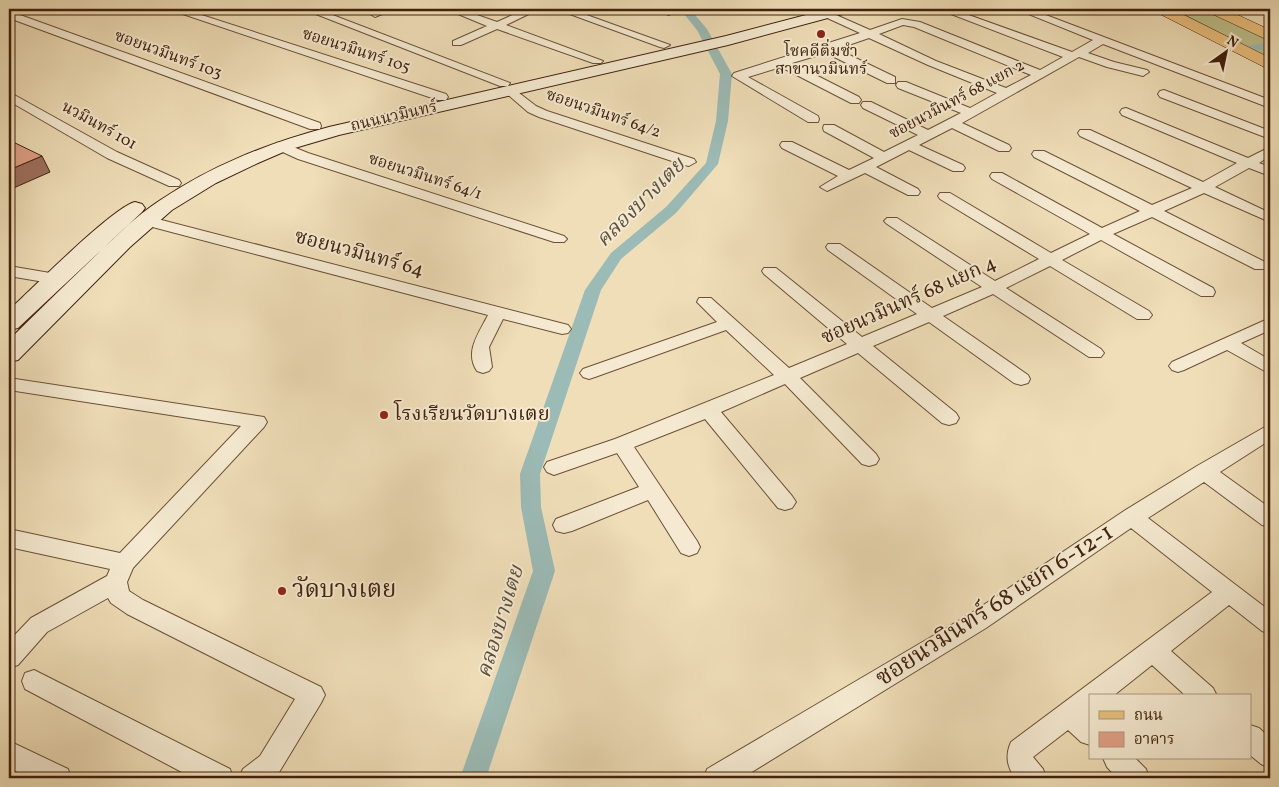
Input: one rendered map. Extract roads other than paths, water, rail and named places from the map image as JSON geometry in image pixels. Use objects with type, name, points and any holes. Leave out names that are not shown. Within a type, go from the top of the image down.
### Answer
[{"type":"main road","name":"ถนนนวมินทร์","points":[[9,323],[124,217],[174,183],[245,148],[315,126],[442,96],[507,86],[701,42],[820,11],[845,9]]},
{"type":"main road","points":[[1161,9],[1270,65]]},
{"type":"main road","points":[[1214,9],[1270,36]]},
{"type":"main road","name":"ถนนนวมินทร์","points":[[9,354],[146,221],[172,201],[209,179],[281,146],[597,61],[664,45],[701,42]]},
{"type":"street","name":"ซอยนวมินทร์ 105","points":[[175,9],[442,96]]},
{"type":"street","points":[[308,9],[507,86]]},
{"type":"street","points":[[375,14],[389,9]]},
{"type":"street","points":[[451,9],[597,61]]},
{"type":"street","points":[[470,15],[487,9]]},
{"type":"street","points":[[457,43],[534,9]]},
{"type":"street","points":[[561,9],[664,45]]},
{"type":"street","points":[[943,9],[1075,55],[1143,72]]},
{"type":"street","points":[[1021,9],[1270,104]]},
{"type":"street","points":[[820,11],[1005,92]]},
{"type":"street","name":"ซอยนวมินทร์ 103","points":[[9,14],[315,126]]},
{"type":"street","points":[[813,119],[739,78],[740,74],[827,49],[902,22],[916,24],[1040,74]]},
{"type":"street","points":[[963,44],[992,27]]},
{"type":"street","name":"ซอยนวมินทร์ 68 แยก 2","points":[[827,187],[952,123],[1102,40]]},
{"type":"street","points":[[827,49],[896,83],[970,112]]},
{"type":"street","points":[[781,62],[928,135]]},
{"type":"street","name":"ซอยนวมินทร์ 64/2","points":[[507,86],[532,109],[543,114],[689,162]]},
{"type":"street","points":[[1164,94],[1270,135]]},
{"type":"street","name":"นวมินทร์ 101","points":[[9,96],[112,155],[174,183]]},
{"type":"street","points":[[1126,112],[1270,172]]},
{"type":"street","points":[[952,123],[1004,148]]},
{"type":"street","points":[[829,128],[883,157]]},
{"type":"street","points":[[1085,133],[1205,186],[1270,218]]},
{"type":"street","points":[[787,144],[848,176]]},
{"type":"street","points":[[908,145],[958,168]]},
{"type":"street","name":"ซอยนวมินทร์ 64/1","points":[[281,146],[303,156],[559,239]]},
{"type":"street","name":"ซอยนวมินทร์ 68 แยก 4","points":[[554,466],[622,444],[708,410],[993,288],[1101,234],[1205,186],[1270,151]]},
{"type":"street","points":[[1039,154],[1261,266]]},
{"type":"street","points":[[864,167],[913,192]]},
{"type":"street","points":[[997,176],[1207,292]]},
{"type":"street","points":[[945,196],[1143,315]]},
{"type":"street","name":"ซอยนวมินทร์ 64","points":[[146,221],[562,329]]},
{"type":"street","points":[[892,221],[1095,353]]},
{"type":"street","points":[[834,247],[1021,379]]},
{"type":"street","points":[[9,271],[56,278]]},
{"type":"street","points":[[770,271],[863,345],[948,418]]},
{"type":"street","points":[[705,302],[727,324],[788,377],[869,459]]},
{"type":"street","points":[[483,368],[480,347],[498,312]]},
{"type":"street","points":[[1178,366],[1270,322]]},
{"type":"street","points":[[589,373],[727,324]]},
{"type":"street","points":[[1228,343],[1270,368]]},
{"type":"street","points":[[9,384],[257,422],[120,572],[40,625],[9,657]]},
{"type":"street","points":[[708,410],[785,502]]},
{"type":"street","name":"ซอยนวมินทร์ 68 แยก 6-12-1","points":[[717,778],[978,621],[1204,471],[1268,436]]},
{"type":"street","points":[[622,444],[689,547]]},
{"type":"street","points":[[1204,471],[1270,519]]},
{"type":"street","points":[[564,525],[652,490]]},
{"type":"street","points":[[1132,517],[1270,624]]},
{"type":"street","points":[[9,538],[120,572]]},
{"type":"street","points":[[120,572],[119,596],[135,607],[312,695],[269,765],[252,778]]},
{"type":"street","points":[[1096,694],[1229,592]]},
{"type":"street","points":[[1153,650],[1202,694]]},
{"type":"street","points":[[34,680],[220,778]]},
{"type":"street","points":[[1028,772],[1018,758],[1020,751],[1089,699]]},
{"type":"street","points":[[1070,714],[1089,732]]},
{"type":"street","points":[[1252,739],[1270,755]]},
{"type":"street","points":[[9,754],[58,778]]},
{"type":"street","points":[[1118,760],[1136,778]]},
{"type":"waterway","name":"คลองบางเตย","points":[[473,778],[544,571],[531,507],[530,474],[593,290],[616,256],[671,210],[712,164],[722,121],[726,74],[702,29],[685,9]]},
{"type":"waterway","points":[[1251,48],[1270,46]]},
{"type":"place","name":"โชคดีติ่มซำ สาขานวมินทร์","points":[[821,34]]},
{"type":"place","name":"โรงเรียนวัดบางเตย","points":[[384,415]]},
{"type":"place","name":"วัดบางเตย","points":[[282,591]]}]
